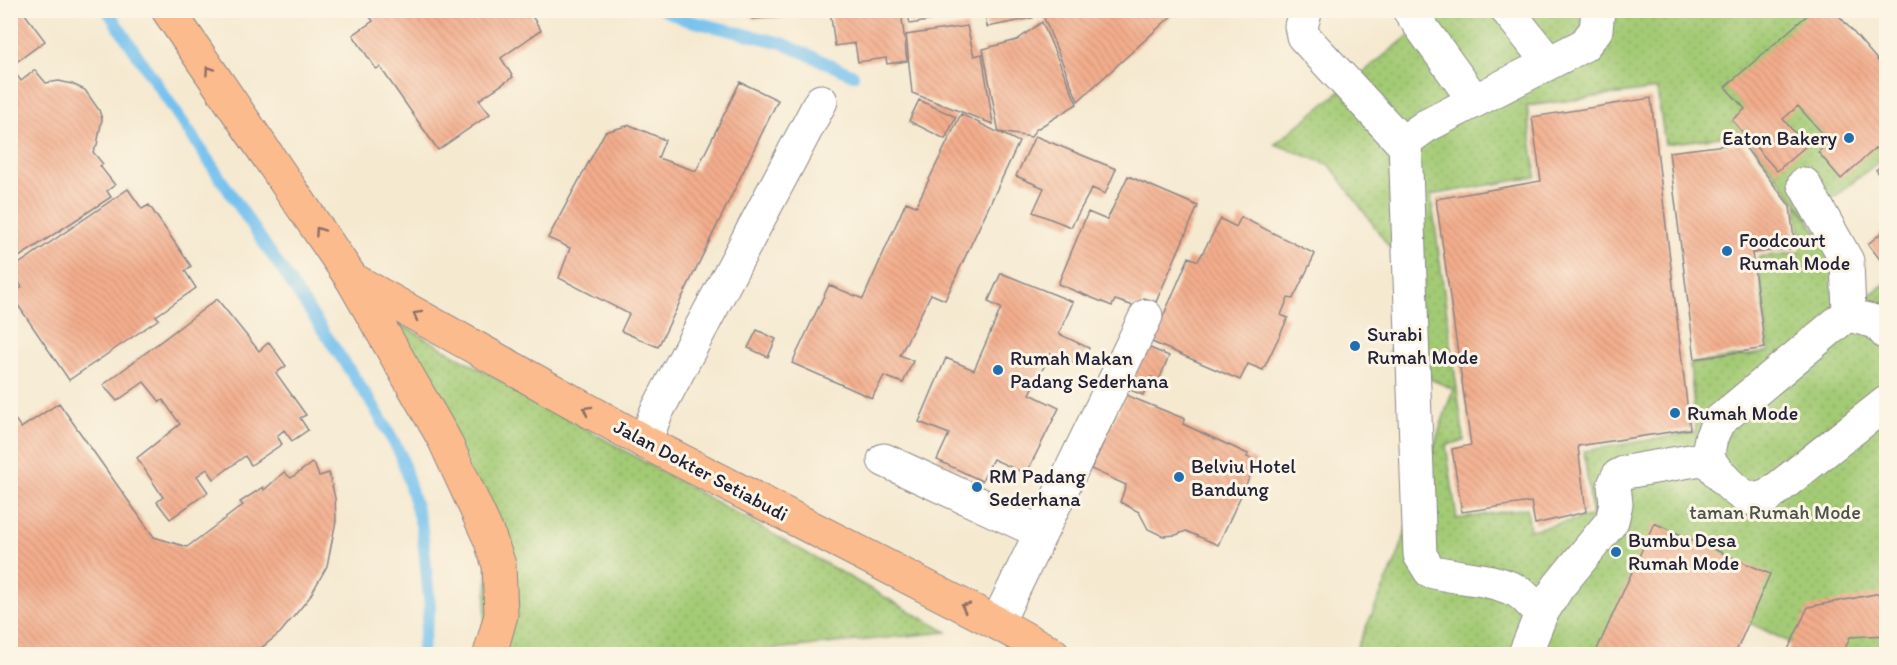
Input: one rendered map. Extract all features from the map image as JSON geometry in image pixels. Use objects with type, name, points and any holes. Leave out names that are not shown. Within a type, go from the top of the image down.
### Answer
[{"type":"main road","points":[[168,10],[352,279],[444,439],[490,538],[499,564],[501,615],[490,654]]},
{"type":"main road","name":"Jalan Dokter Setiabudi","points":[[352,279],[645,442],[1053,654]]},
{"type":"lane","points":[[1306,10],[1301,26],[1303,36],[1405,146],[1405,141],[1426,126],[1584,45],[1596,30],[1598,10]]},
{"type":"lane","points":[[1409,10],[1474,100]]},
{"type":"lane","points":[[1507,10],[1549,63]]},
{"type":"lane","points":[[645,442],[656,413],[821,101]]},
{"type":"lane","points":[[1405,141],[1420,555],[1430,571],[1449,576],[1492,581],[1519,592],[1541,614]]},
{"type":"lane","points":[[1804,184],[1847,261],[1849,313]]},
{"type":"lane","points":[[1849,313],[1856,318],[1876,322],[1887,333]]},
{"type":"lane","points":[[1849,313],[1718,422],[1711,438],[1707,458],[1720,477],[1743,493],[1753,499],[1768,496],[1887,403]]},
{"type":"lane","points":[[997,623],[1016,588],[1040,532],[1146,316]]},
{"type":"lane","points":[[1525,654],[1541,614],[1558,587],[1612,521],[1616,504],[1614,485],[1618,476],[1626,472],[1707,458]]},
{"type":"lane","points":[[884,460],[1040,532]]},
{"type":"green space","name":"taman Rumah Mode","points":[[1657,10],[1665,20],[1703,11],[1831,11],[1822,41],[1886,122],[1886,156],[1808,218],[1745,134],[1665,144],[1657,89],[1527,106],[1536,177],[1431,195],[1464,441],[1446,445],[1457,519],[1527,508],[1530,530],[1592,516],[1584,451],[1696,432],[1690,364],[1769,352],[1758,257],[1801,252],[1797,204],[1864,299],[1886,283],[1886,654],[1813,654],[1744,620],[1729,654],[1354,654],[1397,558],[1453,389],[1387,360],[1413,280],[1330,165],[1275,144],[1439,11]]},
{"type":"green space","points":[[391,319],[947,632],[726,654],[483,654],[489,544]]},
{"type":"building","points":[[15,10],[22,10],[45,41],[15,63],[13,61],[10,63],[10,14]]},
{"type":"building","points":[[373,10],[528,10],[541,30],[501,58],[513,77],[479,100],[490,114],[438,150],[380,67],[376,69],[353,35],[373,21],[368,14]]},
{"type":"building","points":[[711,10],[743,10],[742,16]]},
{"type":"building","points":[[752,10],[823,10],[823,15],[752,19]]},
{"type":"building","points":[[830,10],[901,10],[907,61],[887,64],[886,58],[858,62],[855,43],[835,46]]},
{"type":"building","points":[[907,10],[976,10],[976,13],[910,24]]},
{"type":"building","points":[[985,10],[1032,10],[1033,18],[987,27]]},
{"type":"building","points":[[1054,10],[1178,10],[1078,101],[1044,18]]},
{"type":"building","points":[[1813,10],[1834,10],[1886,70],[1886,139],[1841,179],[1818,152],[1830,142],[1798,106],[1783,119],[1806,146],[1777,171],[1732,120],[1745,109],[1725,87]]},
{"type":"building","points":[[1042,22],[1077,104],[1035,130],[1031,137],[999,132],[1019,142],[945,300],[931,294],[900,355],[913,361],[903,383],[884,376],[872,398],[792,363],[829,285],[863,299],[906,202],[916,206],[961,114],[999,133],[983,49],[1017,40]]},
{"type":"building","points":[[967,26],[974,56],[982,54],[993,124],[912,93],[906,35]]},
{"type":"building","points":[[10,66],[21,81],[35,70],[46,83],[59,81],[85,90],[99,110],[102,119],[97,145],[93,152],[103,164],[100,166],[115,185],[107,191],[111,197],[10,263]]},
{"type":"building","points":[[740,82],[778,100],[658,347],[621,331],[629,314],[559,278],[570,248],[548,238],[605,132],[630,125],[665,140],[658,158],[696,171]]},
{"type":"building","points":[[1651,98],[1690,429],[1578,446],[1586,512],[1535,524],[1531,502],[1462,512],[1452,449],[1471,445],[1436,199],[1541,181],[1532,117]]},
{"type":"building","points":[[919,100],[956,117],[945,139],[909,121]]},
{"type":"building","points":[[1035,136],[1116,169],[1105,194],[1092,188],[1071,227],[1033,212],[1044,188],[1016,176]]},
{"type":"building","name":"Foodcourt Rumah Mode","points":[[1742,143],[1790,206],[1795,248],[1752,253],[1765,348],[1695,359],[1669,152]]},
{"type":"building","points":[[1886,162],[1886,184],[1876,170]]},
{"type":"building","points":[[1128,176],[1198,206],[1156,302],[1144,298],[1140,308],[1115,300],[1112,306],[1058,284],[1088,212],[1107,220]]},
{"type":"building","points":[[128,189],[142,209],[149,205],[191,266],[185,271],[196,288],[156,316],[159,319],[69,380],[11,295],[22,287],[10,270]]},
{"type":"building","points":[[1241,217],[1315,254],[1293,299],[1288,298],[1281,315],[1288,318],[1263,370],[1248,364],[1240,380],[1152,342],[1189,257],[1198,261],[1221,219],[1236,227]]},
{"type":"building","points":[[1886,229],[1886,267],[1868,244]]},
{"type":"building","points":[[1001,273],[1073,302],[1059,334],[1089,348],[1080,366],[1051,353],[1030,394],[1059,408],[1026,474],[993,459],[982,481],[937,460],[949,434],[919,422],[946,358],[974,370],[1001,308],[988,302]]},
{"type":"building","points":[[217,299],[259,351],[269,342],[286,366],[276,373],[306,415],[300,418],[308,430],[292,441],[284,430],[277,436],[282,444],[251,465],[245,456],[214,479],[207,469],[197,476],[208,492],[170,519],[157,502],[163,497],[137,458],[180,424],[163,400],[160,402],[144,382],[117,401],[103,385]]},
{"type":"building","points":[[757,330],[776,339],[768,357],[748,348]]},
{"type":"building","points":[[1143,345],[1169,356],[1159,380],[1151,377],[1143,395],[1125,388]]},
{"type":"building","name":"Belviu Hotel Bandung","points":[[1126,395],[1185,419],[1183,424],[1248,454],[1247,457],[1257,461],[1218,545],[1186,531],[1163,536],[1148,529],[1139,512],[1120,502],[1126,485],[1091,469]]},
{"type":"building","points":[[59,403],[154,537],[187,547],[243,505],[240,502],[263,487],[264,490],[284,472],[291,478],[312,463],[319,476],[329,473],[335,498],[336,521],[327,566],[309,598],[280,633],[261,648],[248,654],[10,654],[10,412],[21,428]]},
{"type":"building","points":[[1654,523],[1770,574],[1735,654],[1595,654]]},
{"type":"building","points":[[1886,592],[1886,635],[1850,637],[1843,654],[1786,654],[1808,607]]},
{"type":"waterway","points":[[107,10],[373,405],[401,455],[422,528],[430,608],[421,654]]},
{"type":"waterway","points":[[663,10],[686,20],[782,43],[853,75]]},
{"type":"place","name":"Eaton Bakery","points":[[1849,138]]},
{"type":"place","name":"Foodcourt Rumah Mode","points":[[1727,251]]},
{"type":"place","name":"Surabi Rumah Mode","points":[[1355,346]]},
{"type":"place","name":"Rumah Makan Padang Sederhana","points":[[998,370]]},
{"type":"place","name":"Rumah Mode","points":[[1675,413]]},
{"type":"place","name":"Belviu Hotel Bandung","points":[[1179,477]]},
{"type":"place","name":"RM Padang Sederhana","points":[[977,487]]},
{"type":"place","name":"Bumbu Desa Rumah Mode","points":[[1616,552]]}]
